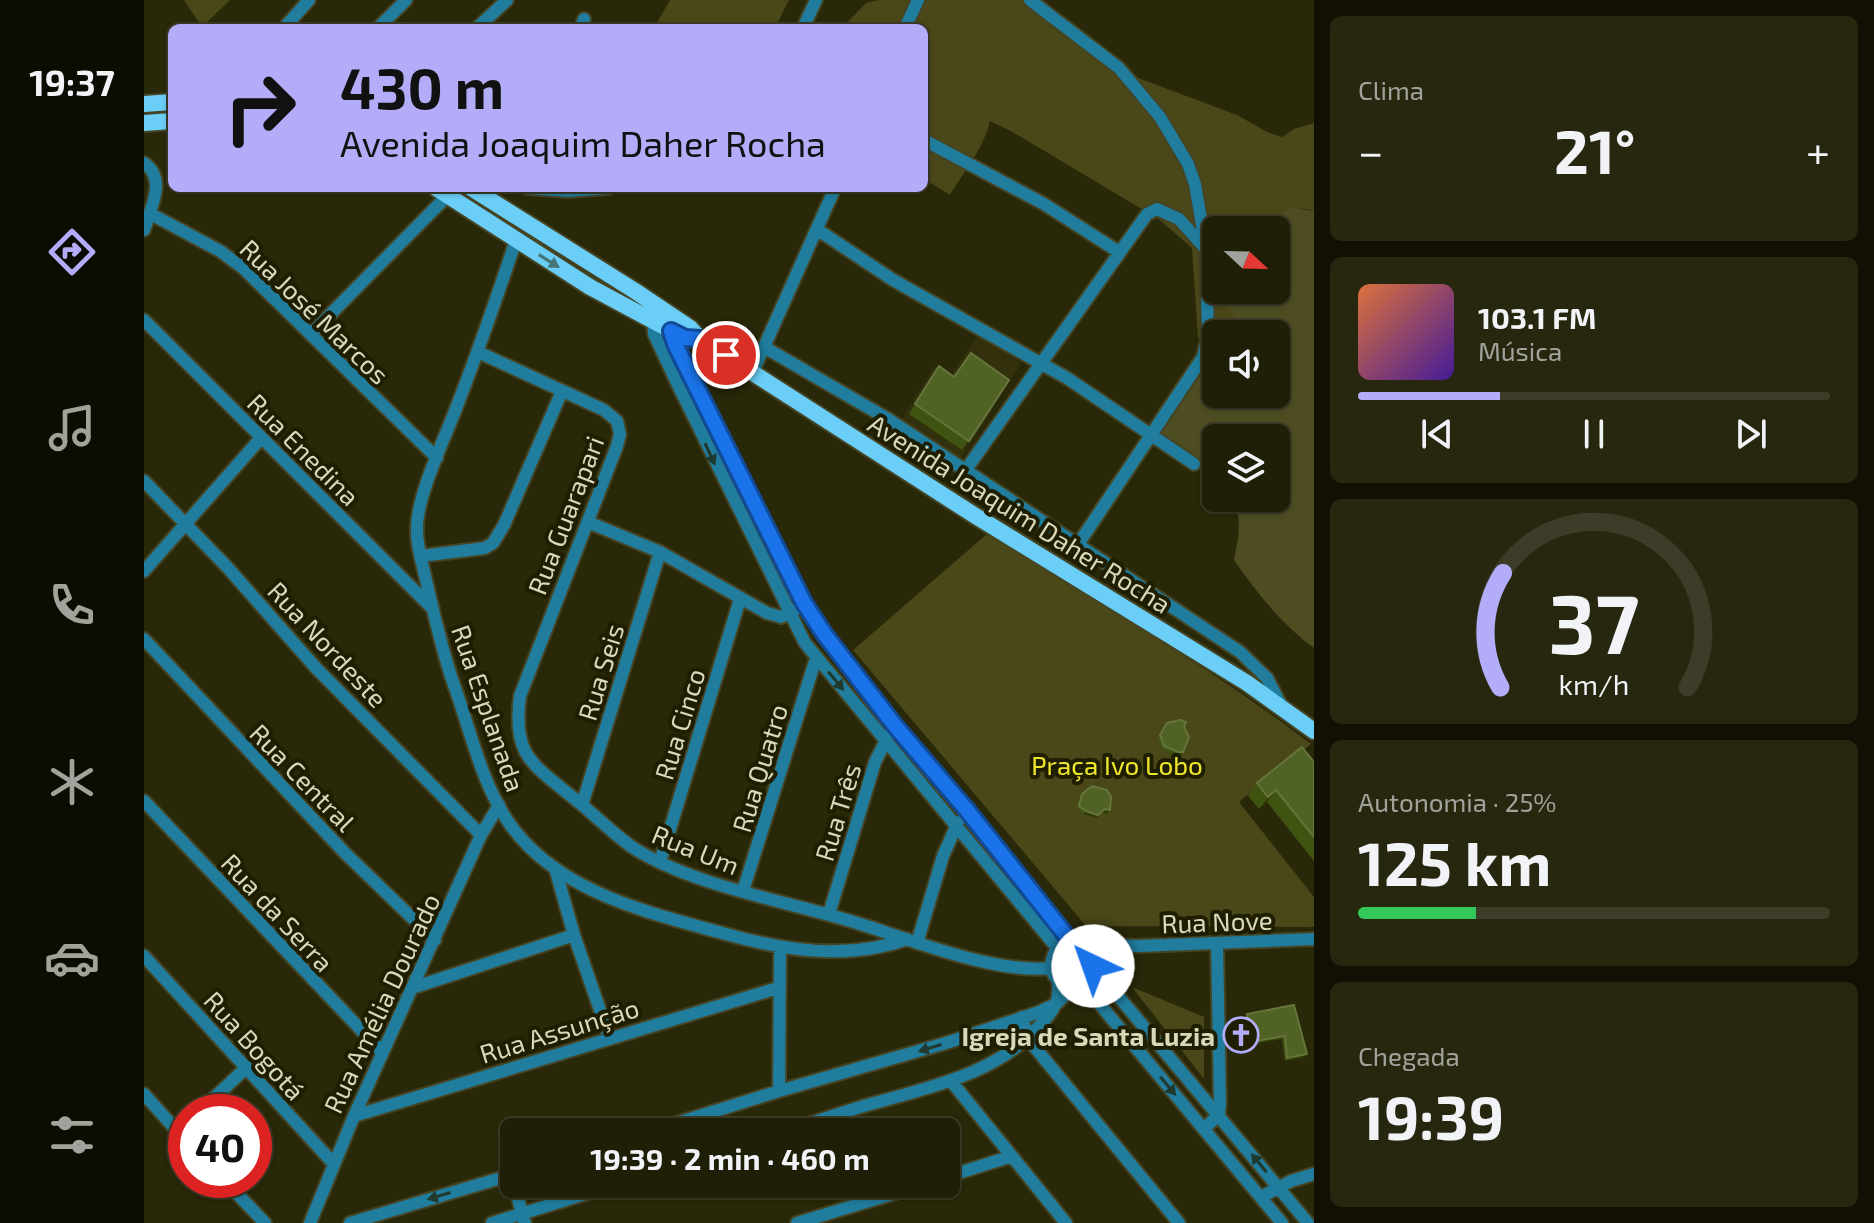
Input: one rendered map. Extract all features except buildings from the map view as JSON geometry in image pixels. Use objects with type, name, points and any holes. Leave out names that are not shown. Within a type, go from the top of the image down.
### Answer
[{"type":"main road","points":[[144,104],[168,102]]},
{"type":"main road","points":[[144,123],[168,121]]},
{"type":"main road","points":[[442,192],[590,287],[653,314]]},
{"type":"main road","points":[[477,192],[653,314]]},
{"type":"main road","name":"Avenida Joaquim Daher Rocha","points":[[653,314],[673,325],[685,338],[700,339],[753,371],[974,515],[1281,705],[1314,731]]},
{"type":"street","points":[[288,24],[309,0]]},
{"type":"street","points":[[382,24],[406,0]]},
{"type":"street","points":[[805,24],[816,0]]},
{"type":"street","points":[[907,24],[918,0]]},
{"type":"street","points":[[1030,0],[1119,68],[1160,117],[1177,143],[1195,184],[1202,225]]},
{"type":"street","points":[[481,24],[500,3]]},
{"type":"street","points":[[928,142],[1044,204],[1119,252]]},
{"type":"street","points":[[144,163],[154,172],[157,185],[144,230]]},
{"type":"street","points":[[311,334],[442,192]]},
{"type":"street","points":[[753,371],[833,192]]},
{"type":"street","points":[[965,471],[1152,210],[1172,215],[1202,245]]},
{"type":"street","name":"Rua José Marcos","points":[[149,213],[220,251],[243,268],[437,458]]},
{"type":"street","points":[[818,230],[893,280],[1067,378],[1194,464]]},
{"type":"street","name":"Rua Esplanada","points":[[516,240],[478,352],[437,458],[417,525],[421,556],[449,671],[499,805],[517,833],[555,868],[587,890],[628,905],[780,948],[871,949],[912,941]]},
{"type":"street","points":[[1077,546],[1196,370],[1206,348],[1207,304]]},
{"type":"street","points":[[653,314],[654,334],[677,383],[789,614],[816,658],[1058,949]]},
{"type":"street","name":"Rua Enedina","points":[[144,320],[433,609]]},
{"type":"street","points":[[673,325],[676,346],[804,603],[825,635],[896,727],[1076,944],[1090,953],[1093,962],[1308,1223]]},
{"type":"street","points":[[764,347],[888,419],[1240,652],[1267,678],[1281,705]]},
{"type":"street","name":"Rua Guarapari","points":[[478,352],[604,410],[617,421],[619,428],[617,446],[525,680]]},
{"type":"street","points":[[421,556],[473,551],[493,543],[504,525],[562,391]]},
{"type":"street","points":[[144,571],[261,438]]},
{"type":"street","name":"Rua Nordeste","points":[[144,481],[228,568],[316,668],[481,835]]},
{"type":"street","points":[[588,522],[660,552],[767,613],[781,617],[804,603]]},
{"type":"street","name":"Rua Seis","points":[[582,805],[660,552]]},
{"type":"street","name":"Rua Cinco","points":[[660,862],[740,599]]},
{"type":"street","name":"Rua Central","points":[[144,639],[345,853],[435,940]]},
{"type":"street","name":"Rua Quatro","points":[[743,891],[816,658]]},
{"type":"street","name":"Rua Um","points":[[525,680],[517,714],[520,744],[535,767],[632,847],[660,862],[743,891],[1005,966],[1054,974]]},
{"type":"street","name":"Rua Três","points":[[829,914],[875,762],[885,740],[896,727]]},
{"type":"street","name":"Rua da Serra","points":[[144,801],[382,1052]]},
{"type":"street","name":"Rua Amélia Dourado","points":[[310,1223],[382,1052],[481,835],[499,805]]},
{"type":"street","points":[[912,941],[943,856],[966,809]]},
{"type":"street","points":[[555,868],[574,935],[610,1039]]},
{"type":"street","points":[[871,949],[875,928]]},
{"type":"street","points":[[412,988],[574,935]]},
{"type":"street","name":"Rua Nove","points":[[1076,944],[1217,944],[1314,939]]},
{"type":"street","points":[[1056,1004],[1059,988],[1052,960],[1058,949],[1076,944]]},
{"type":"street","points":[[1204,1129],[1219,1114],[1217,944]]},
{"type":"street","points":[[829,1118],[951,1081],[980,1069],[1028,1039],[1056,1004],[1088,979],[1093,962],[1121,946]]},
{"type":"street","points":[[779,1091],[780,948]]},
{"type":"street","name":"Rua Bogotá","points":[[144,956],[333,1163]]},
{"type":"street","points":[[1054,974],[1069,986],[1079,984]]},
{"type":"street","points":[[1079,984],[1282,1223]]},
{"type":"street","name":"Rua Assunção","points":[[354,1116],[778,988]]},
{"type":"street","points":[[693,1118],[919,1051],[1056,1004]]},
{"type":"street","points":[[1022,1017],[1028,1039],[1179,1223]]},
{"type":"street","points":[[218,1094],[247,1067]]},
{"type":"street","points":[[951,1081],[1066,1223]]},
{"type":"street","points":[[144,1094],[168,1118]]},
{"type":"street","points":[[960,1173],[1012,1156]]},
{"type":"street","points":[[1261,1197],[1314,1174]]},
{"type":"street","points":[[350,1223],[500,1179]]},
{"type":"street","points":[[241,1198],[265,1223]]},
{"type":"street","points":[[519,1198],[524,1218]]},
{"type":"street","points":[[492,1223],[524,1218],[579,1198]]},
{"type":"street","points":[[797,1223],[879,1198]]},
{"type":"shaded area","points":[[1293,208],[1314,211],[1314,648],[1270,607],[1234,560],[1238,512],[1290,512],[1290,424],[1202,424],[1202,472],[1158,442],[1159,431],[1202,351],[1202,408],[1290,408],[1290,320],[1236,320],[1225,304],[1290,304],[1290,216],[1279,216]]},
{"type":"shaded area","points":[[979,333],[1021,363],[959,461],[899,423],[934,367],[950,377]]},
{"type":"green space","points":[[184,0],[230,0],[205,24],[200,24]]},
{"type":"green space","points":[[670,0],[789,0],[777,24],[656,24]]},
{"type":"green space","points":[[879,0],[1033,0],[1133,76],[1237,115],[1282,137],[1294,129],[1314,123],[1314,211],[1298,209],[1280,216],[1202,216],[1202,304],[1225,304],[1236,320],[1202,320],[1202,340],[1198,338],[1192,248],[1160,220],[1011,131],[990,121],[978,151],[950,195],[928,181],[928,24],[846,24],[866,3]]},
{"type":"green space","name":"Praça Ivo Lobo","points":[[987,534],[1192,661],[1311,744],[1239,802],[1314,897],[1314,927],[1086,926],[853,650]]},
{"type":"green space","points":[[1064,952],[1074,952],[1081,959],[1081,969],[1074,976],[1064,976],[1057,969],[1057,959]]},
{"type":"green space","points":[[1132,987],[1204,1017],[1204,1079]]},
{"type":"place","name":"Igreja de Santa Luzia","points":[[1241,1035]]},
{"type":"route","points":[[726,355],[700,339],[685,338],[671,331],[808,609],[896,727],[966,809],[1072,943],[1079,944],[1090,953],[1093,966]]}]
